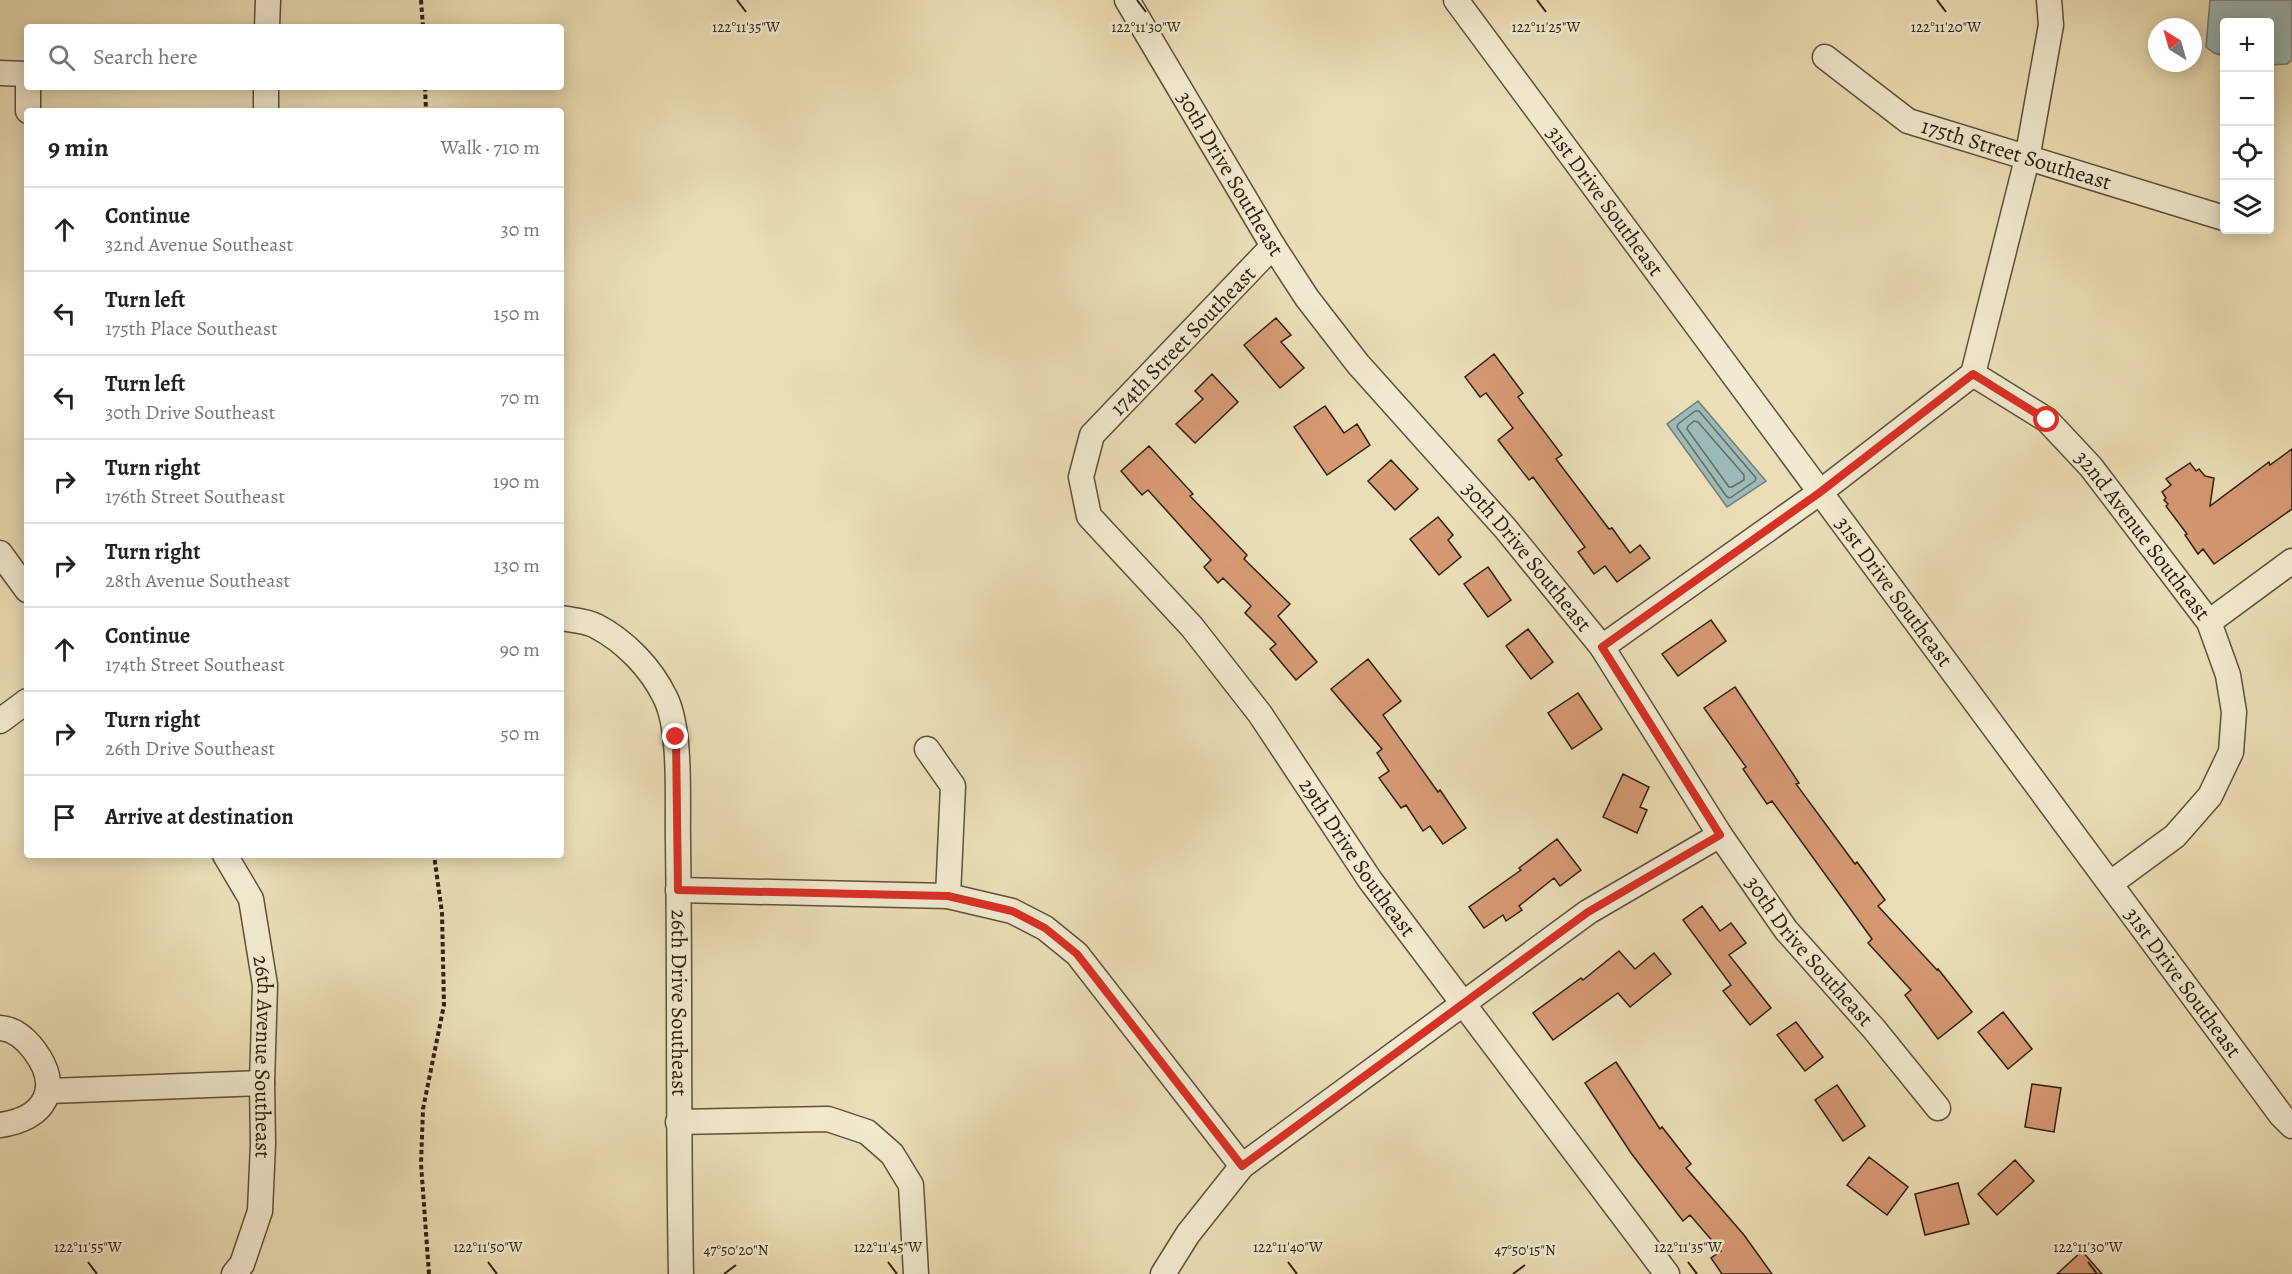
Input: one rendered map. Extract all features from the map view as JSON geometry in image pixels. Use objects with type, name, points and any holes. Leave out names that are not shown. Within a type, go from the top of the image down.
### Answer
[{"type":"street","points":[[267,24],[268,0]]},
{"type":"street","name":"30th Drive Southeast","points":[[1127,0],[1273,246],[1307,298],[1358,364],[1505,528],[1602,647],[1720,835],[1786,930],[1874,1029],[1938,1108]]},
{"type":"street","points":[[1602,647],[1819,493],[1973,374],[2027,159],[2051,25],[2049,0]]},
{"type":"street","name":"31st Drive Southeast","points":[[1461,2],[1819,493],[2111,883],[2281,1115],[2292,1126]]},
{"type":"street","name":"175th Street Southeast","points":[[1825,57],[1908,121],[2220,217]]},
{"type":"street","points":[[0,73],[24,74]]},
{"type":"street","points":[[28,90],[28,108]]},
{"type":"street","points":[[266,90],[266,108]]},
{"type":"street","name":"174th Street Southeast","points":[[1092,435],[1273,246]]},
{"type":"street","name":"32nd Avenue Southeast","points":[[1973,374],[2047,420],[2091,467],[2209,622],[2228,675],[2234,712],[2231,752],[2210,796],[2175,836],[2111,883]]},
{"type":"street","name":"29th Drive Southeast","points":[[1092,435],[1081,477],[1089,516],[1192,627],[1260,714],[1370,880],[1667,1274]]},
{"type":"street","points":[[0,553],[24,586]]},
{"type":"street","points":[[2209,622],[2292,561]]},
{"type":"street","name":"26th Drive Southeast","points":[[564,619],[595,625],[627,647],[647,669],[666,698],[676,737],[681,1274]]},
{"type":"street","points":[[0,722],[24,703]]},
{"type":"street","points":[[927,749],[953,786],[948,896]]},
{"type":"street","points":[[1163,1274],[1188,1234],[1242,1166],[1588,912],[1720,835]]},
{"type":"street","name":"26th Avenue Southeast","points":[[227,858],[251,899],[265,985],[260,1211],[238,1269]]},
{"type":"street","points":[[678,890],[948,896],[1012,911],[1045,928],[1077,954],[1242,1166]]},
{"type":"street","points":[[0,1028],[9,1029],[24,1038],[34,1049],[46,1069],[50,1092],[42,1105],[28,1118],[0,1125]]},
{"type":"street","points":[[50,1092],[262,1083]]},
{"type":"street","points":[[678,1122],[828,1119],[867,1132],[892,1154],[911,1185],[916,1274]]},
{"type":"path","points":[[422,0],[423,24]]},
{"type":"path","points":[[425,90],[426,108]]},
{"type":"path","points":[[429,1274],[421,1164],[423,1109],[444,1005],[442,913],[434,858]]},
{"type":"water","points":[[2210,0],[2292,0],[2292,60],[2287,64],[2274,65],[2274,18],[2220,18],[2220,55],[2206,47]]},
{"type":"water","points":[[1698,401],[1766,481],[1727,507],[1667,424]]},
{"type":"building","points":[[1276,318],[1291,335],[1281,342],[1304,368],[1280,388],[1244,345]]},
{"type":"building","points":[[1494,354],[1523,393],[1518,397],[1562,455],[1556,459],[1609,529],[1612,528],[1630,553],[1640,545],[1650,558],[1617,582],[1605,566],[1594,574],[1578,552],[1585,547],[1533,477],[1529,480],[1498,440],[1513,428],[1486,393],[1480,397],[1465,377]]},
{"type":"building","points":[[1212,374],[1238,402],[1195,443],[1176,424],[1203,399],[1195,391]]},
{"type":"building","points":[[1325,406],[1344,433],[1357,424],[1370,445],[1327,475],[1294,427]]},
{"type":"building","points":[[1149,446],[1193,494],[1190,496],[1247,555],[1244,559],[1290,604],[1278,616],[1317,662],[1296,680],[1270,649],[1276,644],[1245,613],[1251,606],[1223,578],[1218,583],[1204,567],[1211,560],[1148,490],[1142,495],[1121,471]]},
{"type":"building","points":[[2292,449],[2292,509],[2214,564],[2203,549],[2198,554],[2185,535],[2187,534],[2166,506],[2168,504],[2162,492],[2171,485],[2166,479],[2190,463],[2196,471],[2199,469],[2205,476],[2214,478],[2210,506],[2269,462],[2270,465]]},
{"type":"building","points":[[1391,460],[1418,489],[1395,510],[1368,481]]},
{"type":"building","points":[[1438,517],[1453,535],[1448,540],[1461,557],[1439,575],[1410,539]]},
{"type":"building","points":[[1488,567],[1511,600],[1488,617],[1464,584]]},
{"type":"building","points":[[1711,620],[1726,641],[1678,676],[1662,654]]},
{"type":"building","points":[[1528,629],[1553,662],[1531,679],[1506,646]]},
{"type":"building","points":[[1368,659],[1401,701],[1383,715],[1466,828],[1443,844],[1430,826],[1423,831],[1406,805],[1401,808],[1379,778],[1389,771],[1377,753],[1382,749],[1331,689]]},
{"type":"building","points":[[1735,687],[1799,783],[1796,784],[1855,864],[1857,862],[1885,900],[1878,906],[1938,969],[1972,1012],[1938,1039],[1905,995],[1911,990],[1868,943],[1872,939],[1772,801],[1767,804],[1743,769],[1746,767],[1704,708]]},
{"type":"building","points":[[1578,693],[1602,729],[1572,749],[1548,713]]},
{"type":"building","points":[[1623,774],[1649,787],[1640,807],[1647,810],[1637,833],[1603,817]]},
{"type":"building","points":[[1557,839],[1581,870],[1560,886],[1554,878],[1519,906],[1522,910],[1506,921],[1503,915],[1484,928],[1469,907],[1521,870],[1519,868]]},
{"type":"building","points":[[1702,906],[1720,931],[1731,923],[1746,943],[1729,955],[1771,1008],[1750,1025],[1723,991],[1731,985],[1683,920]]},
{"type":"building","points":[[1619,951],[1635,969],[1654,953],[1671,974],[1630,1007],[1618,993],[1553,1040],[1533,1013],[1581,978],[1583,980]]},
{"type":"building","points":[[2003,1012],[2032,1049],[2008,1069],[1978,1032]]},
{"type":"building","points":[[1796,1022],[1823,1057],[1805,1071],[1777,1035]]},
{"type":"building","points":[[1616,1062],[1660,1129],[1662,1127],[1691,1164],[1686,1168],[1744,1235],[1772,1274],[1722,1274],[1711,1258],[1721,1251],[1690,1215],[1683,1221],[1631,1153],[1585,1083]]},
{"type":"building","points":[[2032,1084],[2061,1088],[2054,1132],[2025,1127]]},
{"type":"building","points":[[1837,1085],[1865,1126],[1843,1141],[1815,1100]]},
{"type":"building","points":[[1869,1157],[1908,1187],[1887,1215],[1847,1185]]},
{"type":"building","points":[[2015,1160],[2034,1181],[1997,1215],[1978,1194]]},
{"type":"building","points":[[1958,1183],[1969,1224],[1925,1235],[1915,1194]]},
{"type":"building","points":[[2082,1251],[2102,1274],[2057,1274]]},
{"type":"route","points":[[676,737],[678,890],[948,896],[1012,911],[1045,928],[1077,954],[1242,1166],[1588,912],[1720,835],[1602,647],[1819,493],[1973,374],[2047,420]]}]
